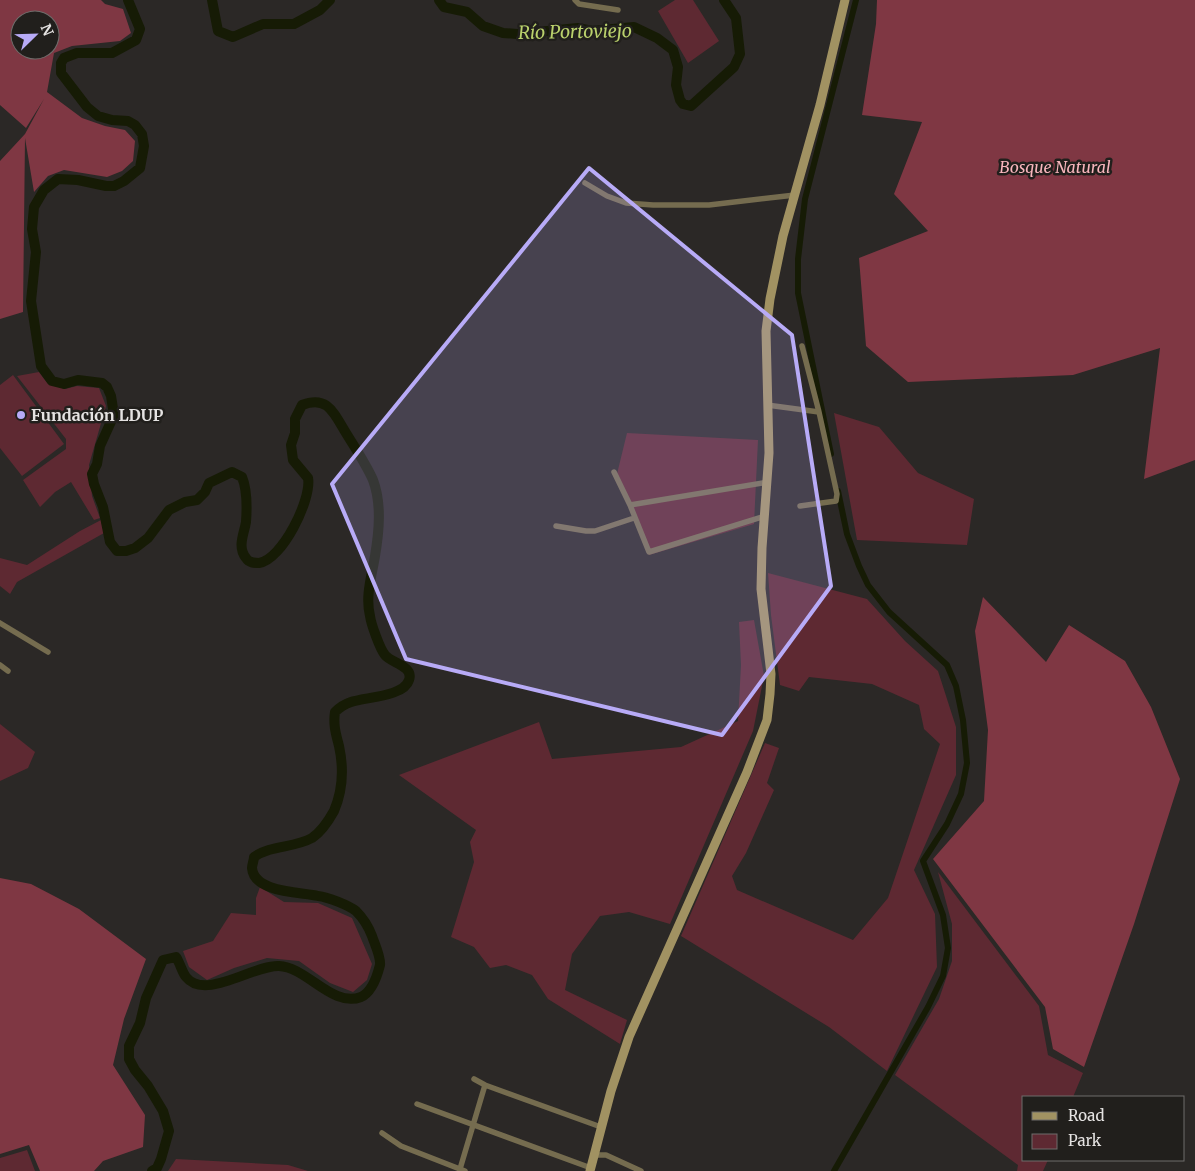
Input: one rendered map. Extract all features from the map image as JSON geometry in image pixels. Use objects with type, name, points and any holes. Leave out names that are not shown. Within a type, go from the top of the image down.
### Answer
[{"type":"street","points":[[575,0],[579,4],[618,10]]},
{"type":"street","points":[[417,1104],[590,1169],[628,1037],[747,772],[767,720],[771,674],[761,589],[769,453],[766,331],[770,299],[783,236],[845,0]]},
{"type":"street","points":[[585,183],[606,196],[626,203],[653,205],[709,205],[795,195]]},
{"type":"street","points":[[800,506],[836,502],[837,494],[802,346]]},
{"type":"street","points":[[767,405],[819,412]]},
{"type":"street","points":[[614,472],[649,552],[765,516]]},
{"type":"street","points":[[630,505],[768,482]]},
{"type":"street","points":[[556,526],[595,531],[634,518]]},
{"type":"street","points":[[0,623],[48,652]]},
{"type":"street","points":[[0,665],[8,671]]},
{"type":"street","points":[[474,1079],[485,1085],[601,1128]]},
{"type":"street","points":[[382,1133],[401,1146],[463,1170],[485,1085]]},
{"type":"street","points":[[593,1155],[606,1155],[641,1171]]},
{"type":"highlighted area","points":[[589,168],[792,335],[831,586],[722,735],[406,659],[332,484]]},
{"type":"green space","points":[[0,0],[101,0],[105,4],[123,9],[131,33],[120,41],[72,46],[60,51],[60,10],[10,10],[10,60],[53,60],[47,92],[82,118],[105,126],[125,130],[135,141],[133,161],[122,171],[107,177],[64,170],[48,176],[34,192],[25,138],[23,312],[0,319],[0,161],[25,134],[44,99],[26,128],[0,105]]},
{"type":"green space","points":[[675,0],[693,0],[719,41],[688,63],[658,11]]},
{"type":"green space","name":"Bosque Natural","points":[[877,0],[1195,0],[1195,460],[1144,479],[1160,348],[1073,375],[908,382],[866,346],[859,258],[928,231],[894,194],[922,122],[862,115],[876,24]]},
{"type":"green space","points":[[39,372],[48,384],[65,389],[77,386],[99,388],[106,406],[89,465],[92,496],[100,518],[94,520],[71,482],[55,492],[40,507],[23,480],[66,449],[66,439],[17,376]]},
{"type":"green space","name":"Fundación LDUP","points":[[13,375],[64,444],[22,476],[0,448],[0,385]]},
{"type":"green space","points":[[834,413],[879,427],[918,473],[974,499],[967,545],[857,540]]},
{"type":"green space","points":[[627,433],[758,440],[754,524],[649,555],[617,474]]},
{"type":"green space","points":[[101,520],[104,533],[17,582],[10,594],[0,586],[0,558],[27,565],[80,531]]},
{"type":"green space","points":[[768,573],[867,599],[905,641],[938,671],[956,727],[956,775],[914,870],[935,914],[937,967],[887,1071],[829,1027],[681,936],[765,743],[779,748],[767,783],[774,790],[746,853],[732,876],[737,890],[853,940],[888,898],[940,744],[924,729],[919,705],[872,684],[809,677],[799,691],[780,685]]},
{"type":"green space","points":[[983,597],[1046,662],[1069,625],[1125,661],[1151,707],[1180,779],[1134,924],[1084,1067],[1053,1049],[1045,1007],[933,859],[984,801],[988,730],[975,631]]},
{"type":"green space","points":[[754,620],[764,676],[753,731],[670,924],[629,912],[600,916],[572,954],[565,990],[627,1020],[620,1044],[548,999],[532,975],[506,965],[490,968],[474,947],[451,937],[474,862],[470,842],[476,830],[399,775],[539,722],[552,759],[681,747],[738,721],[741,665],[739,622]]},
{"type":"green space","points":[[0,724],[35,752],[28,768],[0,781]]},
{"type":"green space","points":[[938,872],[1039,1006],[1048,1055],[1083,1073],[1073,1096],[1022,1096],[1022,1161],[1048,1161],[1043,1171],[1017,1171],[1018,1165],[895,1075],[939,999],[952,961],[952,924]]},
{"type":"green space","points":[[0,878],[31,884],[79,909],[146,959],[124,1019],[113,1065],[145,1115],[143,1147],[103,1161],[94,1171],[40,1171],[29,1145],[0,1154]]},
{"type":"green space","points":[[260,887],[284,902],[318,903],[352,918],[372,964],[367,980],[353,992],[330,983],[299,961],[267,958],[234,968],[207,980],[189,967],[183,951],[213,941],[231,913],[256,915],[256,898]]},
{"type":"green space","points":[[27,1150],[35,1171],[0,1171],[0,1158]]},
{"type":"green space","points":[[176,1159],[288,1165],[308,1171],[168,1171]]},
{"type":"waterway","name":"Río Portoviejo","points":[[128,0],[140,29],[136,40],[112,53],[77,53],[64,58],[61,63],[61,73],[87,107],[98,116],[112,120],[128,121],[135,125],[142,134],[144,146],[140,168],[124,181],[114,186],[58,179],[44,190],[34,207],[32,229],[36,252],[31,301],[41,366],[52,381],[64,384],[78,380],[102,383],[107,387],[111,396],[114,415],[100,446],[97,464],[92,474],[103,507],[110,542],[117,551],[135,548],[148,538],[169,510],[185,502],[197,500],[205,492],[209,483],[232,472],[242,477],[246,493],[243,554],[247,560],[252,562],[259,563],[268,559],[286,540],[294,527],[308,488],[308,478],[293,460],[291,445],[295,433],[295,419],[302,405],[322,403],[335,415],[363,460],[376,489],[379,518],[368,601],[370,616],[376,636],[385,655],[405,668],[410,675],[406,686],[400,690],[383,696],[351,702],[335,712],[334,717],[342,771],[341,787],[334,811],[322,829],[312,838],[298,844],[275,848],[261,853],[254,857],[252,867],[255,876],[269,887],[327,898],[356,911],[369,930],[380,958],[380,965],[374,984],[365,995],[350,999],[330,992],[300,973],[279,966],[268,967],[217,984],[205,985],[194,983],[186,977],[176,957],[163,960],[146,998],[140,1023],[129,1046],[129,1059],[163,1111],[169,1131],[161,1159],[157,1168],[152,1171]]},
{"type":"waterway","name":"Río Portoviejo","points":[[212,0],[218,31],[233,37],[263,24],[294,24],[320,10],[330,0]]},
{"type":"waterway","name":"Río Portoviejo","points":[[439,0],[444,7],[467,12],[483,26],[503,33],[517,34],[578,28],[592,31],[634,27],[657,38],[673,50],[678,67],[676,85],[680,100],[683,104],[691,106],[734,67],[740,54],[736,18],[724,0]]},
{"type":"waterway","points":[[831,454],[798,293],[798,259],[805,199],[856,0]]},
{"type":"waterway","points":[[834,1171],[928,1007],[943,976],[948,948],[943,915],[923,861],[947,824],[961,794],[967,763],[963,720],[956,686],[947,665],[889,612],[868,585],[847,534],[838,491]]},
{"type":"place","name":"Fundación LDUP","points":[[21,415]]}]
